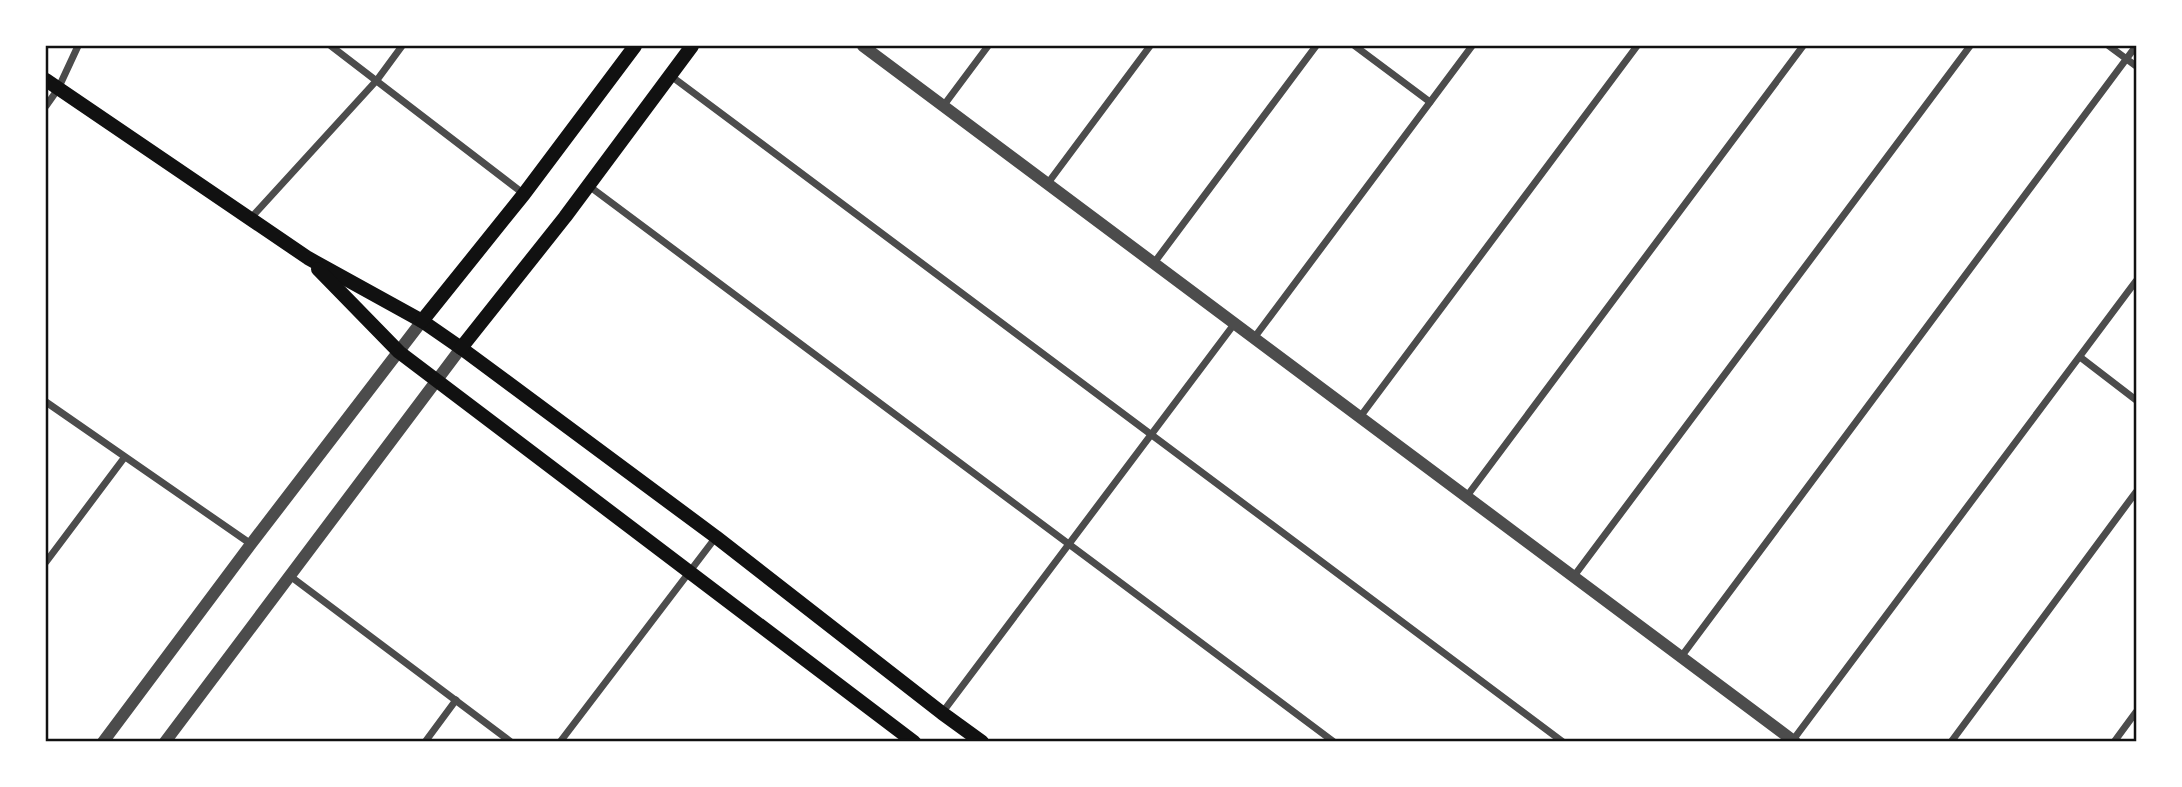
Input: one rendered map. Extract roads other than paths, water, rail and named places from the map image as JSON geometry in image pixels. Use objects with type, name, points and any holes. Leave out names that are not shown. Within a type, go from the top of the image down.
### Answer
[{"type":"main road","points":[[422,321],[524,194],[635,46]]},
{"type":"main road","points":[[461,348],[588,186],[692,46]]},
{"type":"main road","points":[[46,80],[308,258],[422,321],[461,348],[716,537],[942,713],[982,741]]},
{"type":"main road","points":[[308,258],[398,352],[914,741]]},
{"type":"street","points":[[46,106],[58,89],[78,46]]},
{"type":"street","points":[[331,46],[524,194]]},
{"type":"street","points":[[250,219],[377,79],[402,46]]},
{"type":"street","points":[[863,46],[1794,741],[2137,281]]},
{"type":"street","points":[[944,106],[988,46]]},
{"type":"street","points":[[1048,183],[1150,46]]},
{"type":"street","points":[[1154,263],[1316,46]]},
{"type":"street","points":[[1354,46],[1430,102]]},
{"type":"street","points":[[1254,338],[1472,46]]},
{"type":"street","points":[[1360,417],[1637,46]]},
{"type":"street","points":[[1467,496],[1802,46]]},
{"type":"street","points":[[1574,576],[1970,46]]},
{"type":"street","points":[[2109,46],[2137,66]]},
{"type":"street","points":[[1682,657],[2137,46]]},
{"type":"street","points":[[671,76],[1563,741]]},
{"type":"street","points":[[588,186],[1334,741]]},
{"type":"street","points":[[103,741],[422,321]]},
{"type":"street","points":[[942,713],[1235,323]]},
{"type":"street","points":[[165,741],[461,348]]},
{"type":"street","points":[[2080,357],[2137,400]]},
{"type":"street","points":[[46,402],[251,544]]},
{"type":"street","points":[[46,562],[124,458]]},
{"type":"street","points":[[1951,741],[2137,492]]},
{"type":"street","points":[[560,741],[716,537]]},
{"type":"street","points":[[289,575],[512,741]]},
{"type":"street","points":[[425,741],[456,700]]},
{"type":"street","points":[[2114,741],[2137,712]]}]
